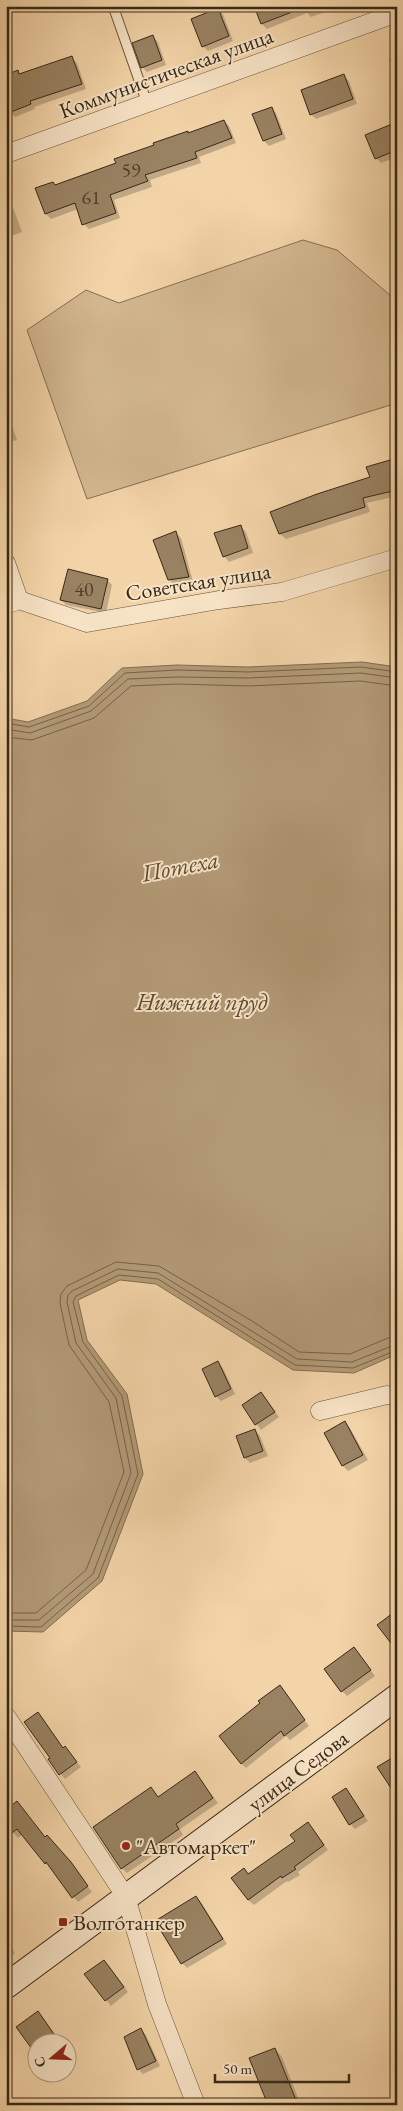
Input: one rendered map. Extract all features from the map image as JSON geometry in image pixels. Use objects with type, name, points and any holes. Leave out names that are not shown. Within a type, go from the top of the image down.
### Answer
[{"type":"main road","name":"улица Седова","points":[[6,1986],[397,1698]]},
{"type":"street","name":"Коммунистическая улица","points":[[6,154],[147,103],[376,13],[397,13]]},
{"type":"street","name":"Советская улица","points":[[13,602],[87,623],[219,600],[282,592],[397,558]]},
{"type":"street","points":[[6,562],[13,602]]},
{"type":"street","points":[[320,1411],[387,1395],[397,1397]]},
{"type":"street","points":[[6,1716],[126,1897],[156,2004],[196,2105]]},
{"type":"lane","points":[[113,6],[147,103]]},
{"type":"shaded area","points":[[303,240],[337,250],[397,301],[397,403],[87,499],[27,330],[86,290],[119,303]]},
{"type":"water","name":"Нижний пруд","points":[[362,662],[397,667],[397,1354],[354,1373],[293,1370],[156,1284],[120,1280],[78,1300],[87,1340],[127,1394],[143,1474],[102,1581],[43,1632],[6,1631],[6,718],[28,722],[87,701],[122,668],[177,665],[248,667]]},
{"type":"building","points":[[254,6],[305,6],[305,7],[261,24]]},
{"type":"building","points":[[218,8],[229,36],[202,47],[191,19]]},
{"type":"building","points":[[153,35],[162,60],[141,68],[132,43]]},
{"type":"building","points":[[72,56],[82,84],[30,101],[31,104],[6,114],[6,75],[18,70],[19,74]]},
{"type":"building","points":[[344,74],[353,99],[310,115],[301,90]]},
{"type":"building","points":[[272,107],[282,134],[263,141],[252,114]]},
{"type":"building","points":[[224,120],[232,138],[195,152],[197,158],[145,175],[148,181],[110,195],[116,213],[82,225],[75,203],[45,214],[35,188],[53,182],[55,185],[116,163],[114,159],[154,145],[153,143]]},
{"type":"building","points":[[397,122],[397,150],[375,159],[365,135]]},
{"type":"building","points":[[397,458],[397,490],[363,498],[365,507],[279,534],[270,512],[370,477],[366,467]]},
{"type":"building","points":[[241,525],[248,548],[223,557],[214,533]]},
{"type":"building","points":[[176,531],[189,577],[168,580],[153,540]]},
{"type":"building","points":[[68,569],[108,579],[101,609],[60,600]]},
{"type":"building","points":[[218,1361],[231,1389],[215,1397],[202,1369]]},
{"type":"building","points":[[261,1392],[275,1412],[255,1425],[242,1405]]},
{"type":"building","points":[[345,1421],[363,1455],[342,1466],[324,1433]]},
{"type":"building","points":[[255,1429],[263,1451],[244,1458],[236,1436]]},
{"type":"building","points":[[397,1610],[397,1651],[377,1625]]},
{"type":"building","points":[[354,1647],[371,1670],[341,1692],[324,1669]]},
{"type":"building","points":[[280,1685],[305,1720],[284,1736],[281,1731],[241,1764],[219,1736],[260,1703],[258,1701]]},
{"type":"building","points":[[38,1712],[63,1748],[65,1746],[77,1762],[59,1775],[48,1759],[50,1758],[24,1722]]},
{"type":"building","points":[[397,1755],[397,1797],[377,1767]]},
{"type":"building","points":[[195,1771],[213,1798],[176,1824],[179,1829],[121,1869],[93,1827],[151,1787],[158,1797]]},
{"type":"building","points":[[346,1788],[364,1816],[349,1825],[332,1797]]},
{"type":"building","points":[[17,1801],[45,1837],[47,1835],[71,1862],[88,1886],[72,1898],[46,1862],[45,1864],[17,1829],[12,1833],[6,1826],[6,1810]]},
{"type":"building","points":[[308,1822],[324,1845],[294,1867],[296,1869],[282,1878],[281,1876],[248,1900],[231,1878],[244,1868],[248,1874],[295,1841],[290,1835]]},
{"type":"building","points":[[196,1896],[223,1939],[181,1964],[155,1921]]},
{"type":"building","points":[[104,1960],[124,1987],[105,2001],[84,1974]]},
{"type":"building","points":[[38,2011],[54,2034],[28,2034],[28,2044],[16,2027]]},
{"type":"building","points":[[141,2028],[156,2061],[137,2070],[124,2037]]},
{"type":"building","points":[[275,2048],[298,2105],[268,2105],[249,2058]]},
{"type":"place","name":"\"Автомаркет\"","points":[[126,1846]]},
{"type":"place","name":"Волготанкер","points":[[63,1922]]},
{"type":"water label","name":"Потеха","points":[[180,866]]}]
